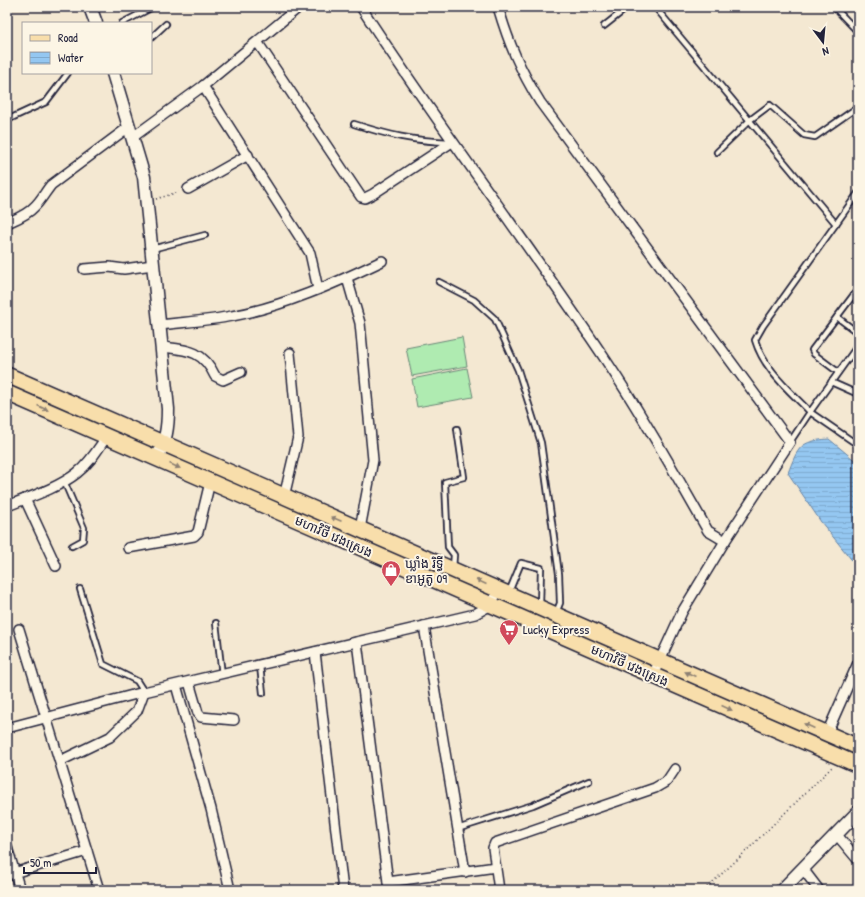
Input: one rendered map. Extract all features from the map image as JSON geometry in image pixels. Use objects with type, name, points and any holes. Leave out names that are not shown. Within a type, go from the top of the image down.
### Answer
[{"type":"main road","name":"មហាវិថី វេងស្រេង","points":[[7,375],[858,747]]},
{"type":"main road","name":"មហាវិថី វេងស្រេង","points":[[7,393],[858,765]]},
{"type":"street","points":[[90,7],[96,22]]},
{"type":"street","points":[[7,223],[20,218],[35,207],[44,193],[52,185],[131,131],[203,86],[258,43],[299,7]]},
{"type":"street","points":[[361,7],[410,82],[494,198],[609,365],[641,415],[708,531],[725,541]]},
{"type":"street","points":[[498,7],[512,51],[523,75],[540,102],[790,442],[725,541],[682,612],[653,675]]},
{"type":"street","points":[[258,43],[361,197],[364,198],[373,194],[452,142]]},
{"type":"street","points":[[114,74],[144,177],[147,202],[168,409],[168,428],[164,444],[157,458]]},
{"type":"street","points":[[203,86],[310,253],[318,288]]},
{"type":"street","points":[[188,189],[248,155]]},
{"type":"street","points":[[159,325],[232,316],[286,301],[347,278],[382,261]]},
{"type":"street","points":[[84,269],[109,267],[124,269],[154,265]]},
{"type":"street","points":[[347,278],[360,323],[373,460],[360,529]]},
{"type":"street","points":[[162,347],[187,349],[199,355],[208,362],[215,376],[223,380],[241,372]]},
{"type":"street","points":[[284,497],[298,437],[290,353]]},
{"type":"street","points":[[7,506],[26,499],[64,481],[78,472],[90,460],[107,436]]},
{"type":"street","points":[[128,548],[194,536],[198,532],[210,482]]},
{"type":"street","points":[[26,499],[56,566]]},
{"type":"street","points":[[7,728],[46,716],[176,684],[222,675],[476,614],[491,604],[503,592]]},
{"type":"street","points":[[424,626],[465,872]]},
{"type":"street","points":[[19,629],[98,890]]},
{"type":"street","points":[[358,642],[388,886],[496,868]]},
{"type":"street","points":[[315,652],[343,890]]},
{"type":"street","points":[[827,733],[858,663]]},
{"type":"street","points":[[189,682],[198,713],[202,717],[234,720]]},
{"type":"street","points":[[176,684],[230,890]]},
{"type":"street","points":[[60,761],[110,737],[137,711],[144,692]]},
{"type":"street","points":[[499,890],[493,848],[495,843],[655,788],[667,781],[675,769]]},
{"type":"street","points":[[782,890],[858,812]]},
{"type":"street","points":[[837,835],[858,860]]},
{"type":"street","points":[[7,847],[11,874],[20,890]]},
{"type":"street","points":[[11,874],[87,851]]},
{"type":"street","points":[[803,869],[819,890]]},
{"type":"lane","points":[[124,22],[153,7]]},
{"type":"lane","points":[[604,26],[628,7]]},
{"type":"lane","points":[[655,7],[836,224]]},
{"type":"lane","points":[[834,7],[858,32]]},
{"type":"lane","points":[[152,37],[166,24]]},
{"type":"lane","points":[[7,120],[46,102],[67,74]]},
{"type":"lane","points":[[717,152],[750,120],[767,106],[773,105],[804,135],[815,137],[855,109]]},
{"type":"lane","points":[[354,124],[391,136],[419,141],[452,142]]},
{"type":"lane","points":[[858,193],[763,326],[755,340],[758,352],[775,377],[810,412],[858,445]]},
{"type":"lane","points":[[152,249],[205,235]]},
{"type":"lane","points":[[439,282],[474,300],[495,318],[518,370],[541,443],[559,574],[560,603],[555,614]]},
{"type":"lane","points":[[838,372],[814,354],[812,350],[858,289]]},
{"type":"lane","points":[[837,317],[858,333]]},
{"type":"lane","points":[[790,442],[858,345]]},
{"type":"lane","points":[[831,382],[858,394]]},
{"type":"lane","points":[[453,570],[454,555],[448,547],[445,482],[464,477],[457,429]]},
{"type":"lane","points":[[64,481],[84,528],[83,540],[72,546]]},
{"type":"lane","points":[[503,592],[521,563],[541,568],[540,608]]},
{"type":"lane","points":[[80,589],[103,664],[137,681],[144,692]]},
{"type":"lane","points":[[216,623],[222,675]]},
{"type":"lane","points":[[260,666],[263,693]]},
{"type":"lane","points":[[457,829],[533,806],[590,781]]},
{"type":"path","points":[[147,202],[188,189]]},
{"type":"path","points":[[704,890],[830,770],[838,756]]},
{"type":"green space","points":[[462,337],[467,366],[412,376],[406,348]]},
{"type":"green space","points":[[467,368],[473,397],[417,407],[412,379]]},
{"type":"water","points":[[829,439],[858,463],[858,561],[855,564],[821,522],[788,473],[801,447],[819,440]]},
{"type":"place","name":"ឃ្លាំង រិទ្ធី ខាអូតូ 09","points":[[391,587]]},
{"type":"place","name":"Lucky Express","points":[[509,646]]}]
